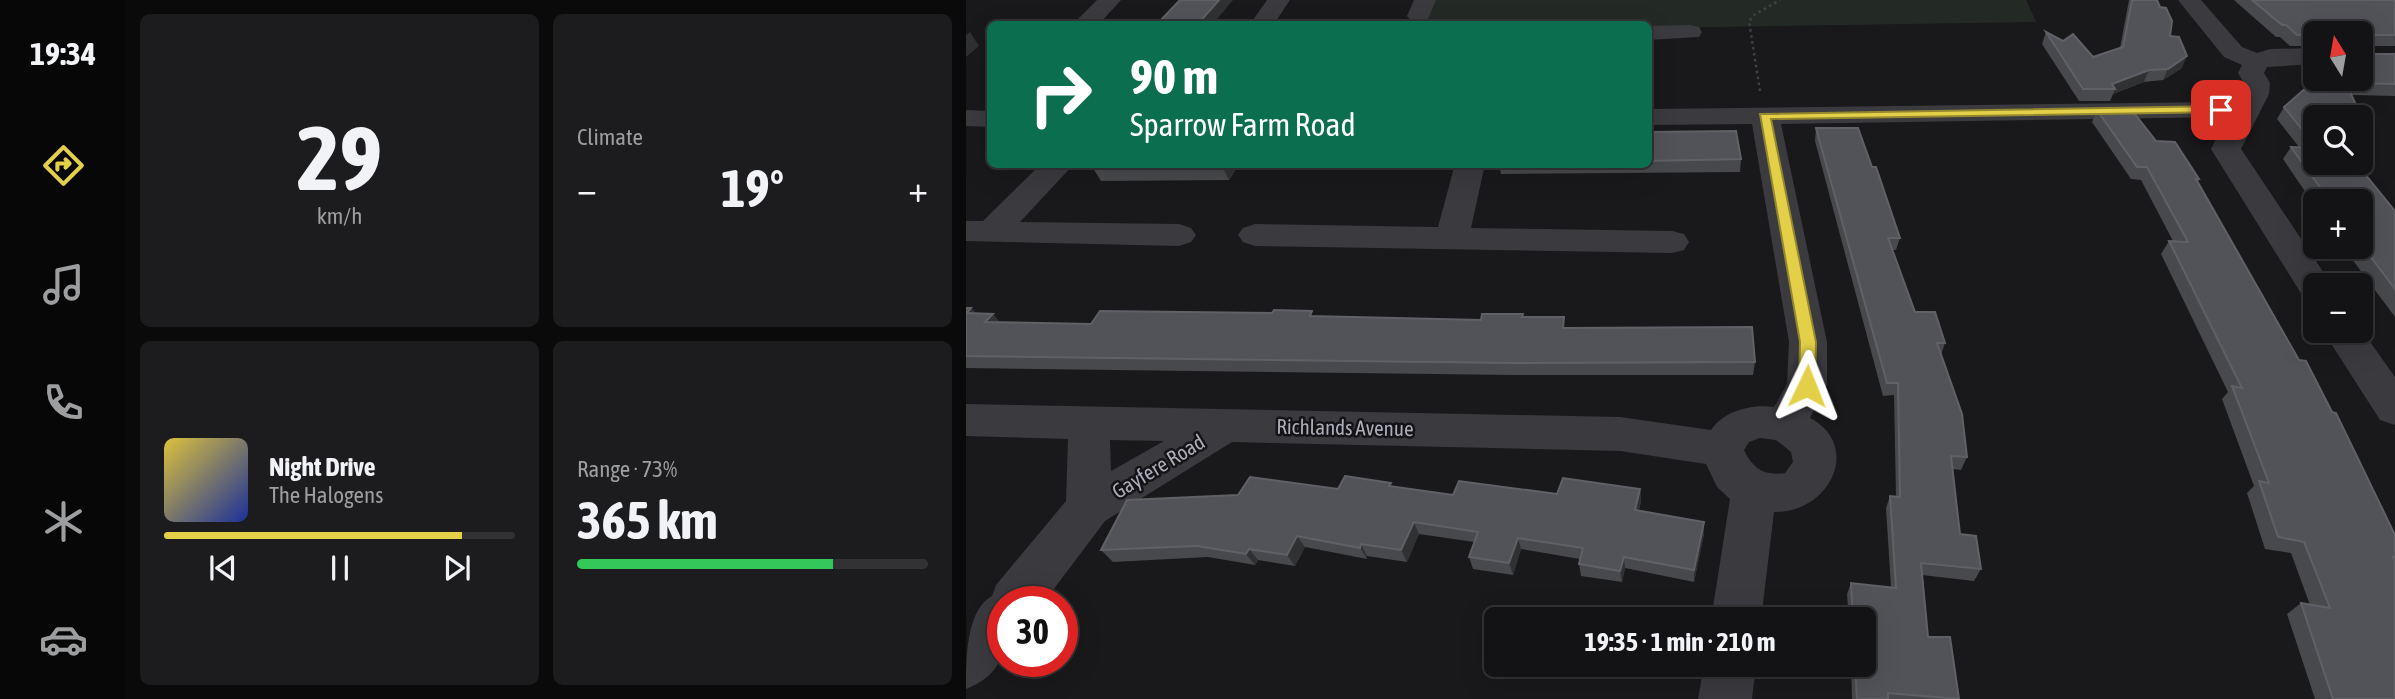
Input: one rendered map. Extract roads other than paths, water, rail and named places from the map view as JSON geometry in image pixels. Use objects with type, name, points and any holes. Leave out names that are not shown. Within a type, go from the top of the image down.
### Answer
[{"type":"street","points":[[1089,21],[1110,0]]},
{"type":"street","points":[[1264,21],[1279,0]]},
{"type":"street","points":[[2189,0],[2233,52],[2256,62],[2270,57],[2303,56]]},
{"type":"street","points":[[1652,33],[1690,32]]},
{"type":"street","points":[[2226,149],[2255,94],[2257,83],[2251,73],[2256,62]]},
{"type":"street","points":[[1652,117],[2150,112],[2221,110],[2247,106]]},
{"type":"street","points":[[2150,112],[2194,130],[2226,149],[2307,273]]},
{"type":"street","points":[[1765,116],[1808,342],[1807,386],[1786,423]]},
{"type":"street","points":[[966,118],[987,119]]},
{"type":"street","points":[[979,231],[1054,168]]},
{"type":"street","points":[[1452,238],[1469,168]]},
{"type":"street","points":[[979,231],[1179,235]]},
{"type":"street","points":[[1255,234],[1672,242]]},
{"type":"street","points":[[2350,343],[2395,409]]},
{"type":"street","name":"Richlands Avenue","points":[[966,420],[1620,434],[1722,449]]},
{"type":"street","points":[[1758,421],[1786,423],[1810,442],[1815,454],[1815,467],[1810,478],[1800,487],[1786,493],[1770,494],[1754,490],[1732,473],[1722,449],[1734,430],[1745,424],[1758,421]]},
{"type":"street","name":"Gayfere Road","points":[[1089,423],[1089,507]]},
{"type":"street","name":"Gayfere Road","points":[[1027,586],[1089,507],[1228,424]]},
{"type":"street","points":[[1738,607],[1754,490]]},
{"type":"street","points":[[966,663],[987,636]]},
{"type":"street","points":[[1725,699],[1728,677]]}]
